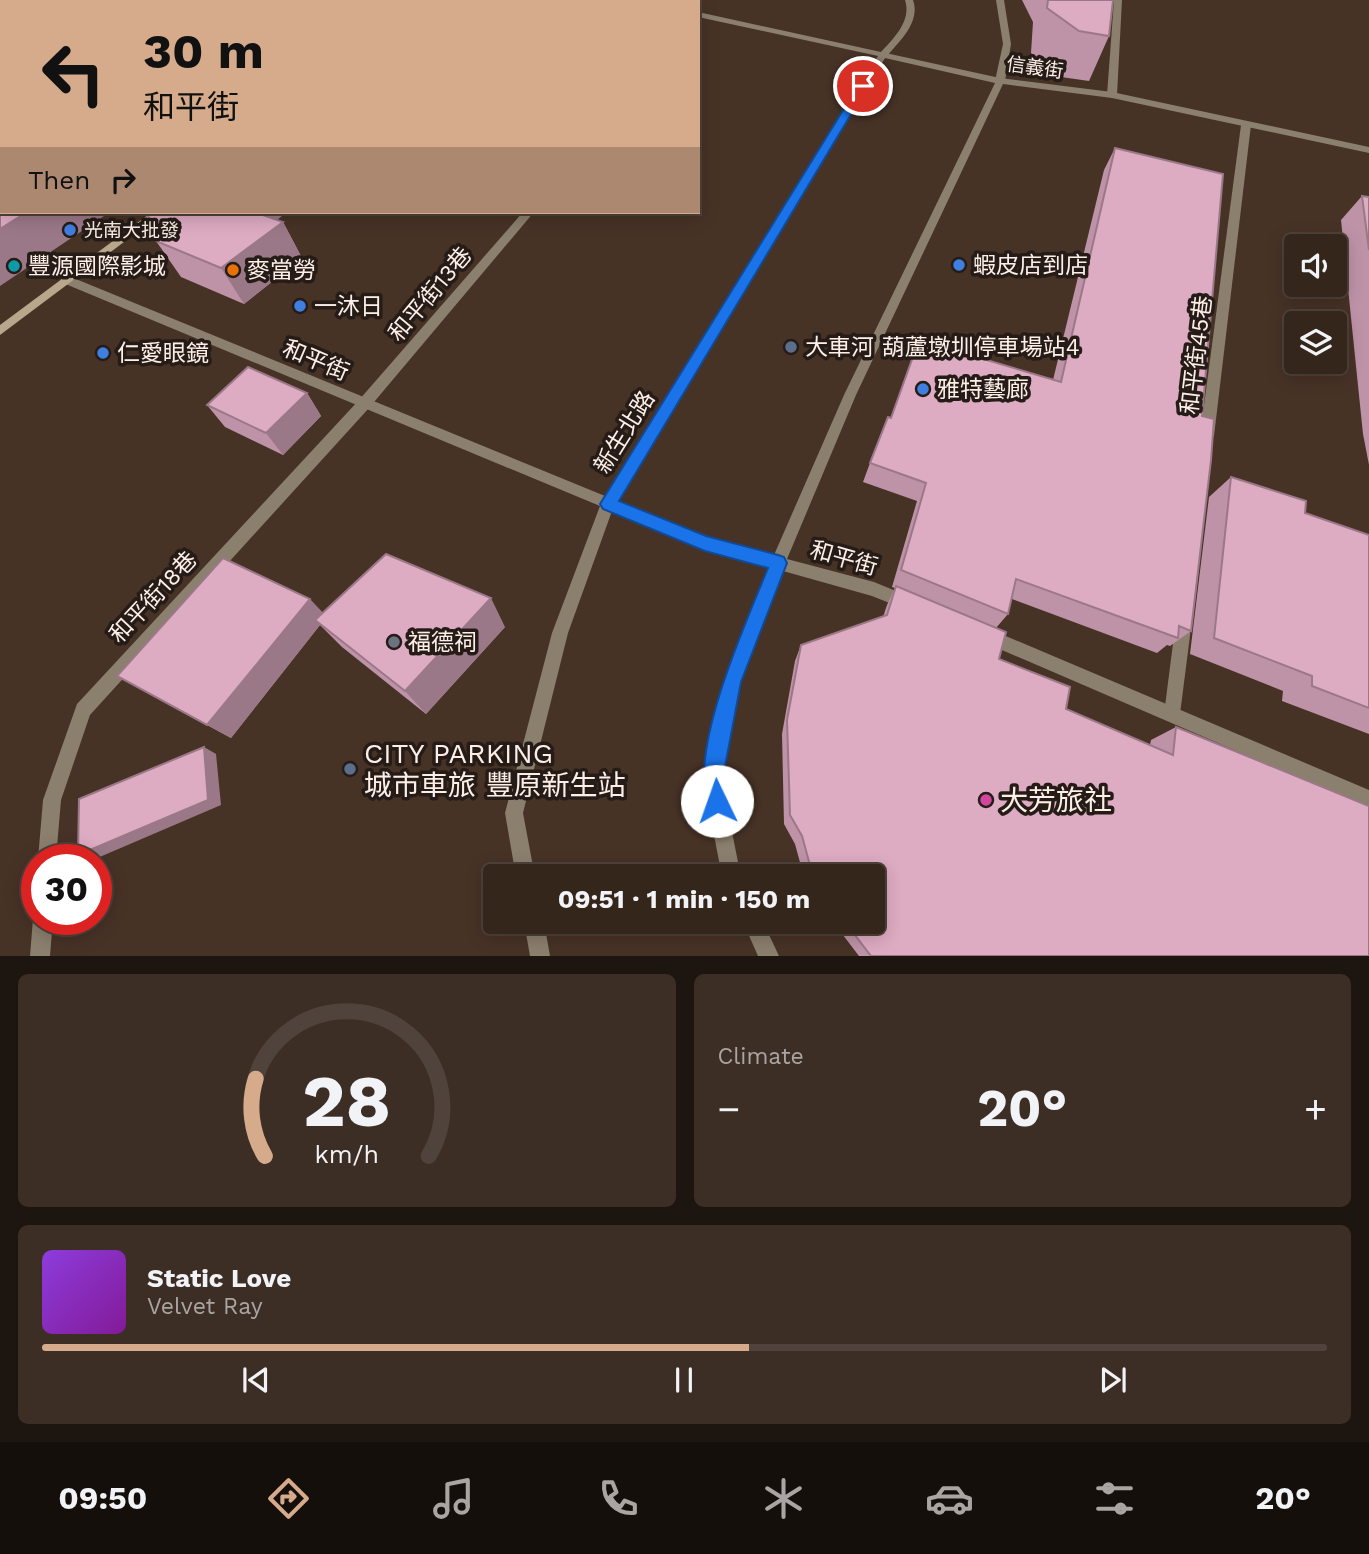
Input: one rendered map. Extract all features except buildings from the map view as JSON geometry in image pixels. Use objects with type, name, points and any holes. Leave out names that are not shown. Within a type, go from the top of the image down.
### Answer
[{"type":"street","name":"新生北路","points":[[524,864],[514,813],[559,633],[608,504],[883,55],[904,32],[911,6],[909,0]]},
{"type":"street","points":[[729,864],[712,777],[731,682],[778,563],[856,383],[1000,80],[1007,44],[1000,0]]},
{"type":"street","points":[[1112,95],[1118,0]]},
{"type":"street","name":"信義街","points":[[700,14],[1000,80],[1112,95],[1369,150]]},
{"type":"street","name":"和平街45巷","points":[[1205,454],[1246,125]]},
{"type":"street","points":[[0,331],[156,214]]},
{"type":"street","name":"和平街13巷","points":[[364,404],[526,214]]},
{"type":"street","name":"和平街","points":[[67,280],[705,543],[874,589],[924,610]]},
{"type":"street","name":"和平街18巷","points":[[48,844],[52,800],[83,710],[364,404]]},
{"type":"street","points":[[1172,714],[1186,605]]},
{"type":"street","points":[[974,631],[1369,799]]},
{"type":"street","points":[[536,934],[540,956]]},
{"type":"street","points":[[759,934],[769,956]]},
{"type":"street","points":[[40,956],[42,935]]},
{"type":"place","name":"光南大批發","points":[[70,230]]},
{"type":"place","name":"蝦皮店到店","points":[[959,265]]},
{"type":"place","name":"豐源國際影城","points":[[14,266]]},
{"type":"place","name":"麥當勞","points":[[233,270]]},
{"type":"place","name":"一沐日","points":[[300,306]]},
{"type":"place","name":"大車河 葫蘆墩圳停車場站4","points":[[791,347]]},
{"type":"place","name":"仁愛眼鏡","points":[[103,353]]},
{"type":"place","name":"雅特藝廊","points":[[923,389]]},
{"type":"place","name":"福德祠","points":[[394,642]]},
{"type":"place","name":"CITY PARKING 城市車旅 豐原新生站","points":[[350,769]]},
{"type":"place","name":"大芳旅社","points":[[986,800]]},
{"type":"route","points":[[717,801],[712,777],[731,682],[778,563],[705,543],[608,504],[863,86]]}]
